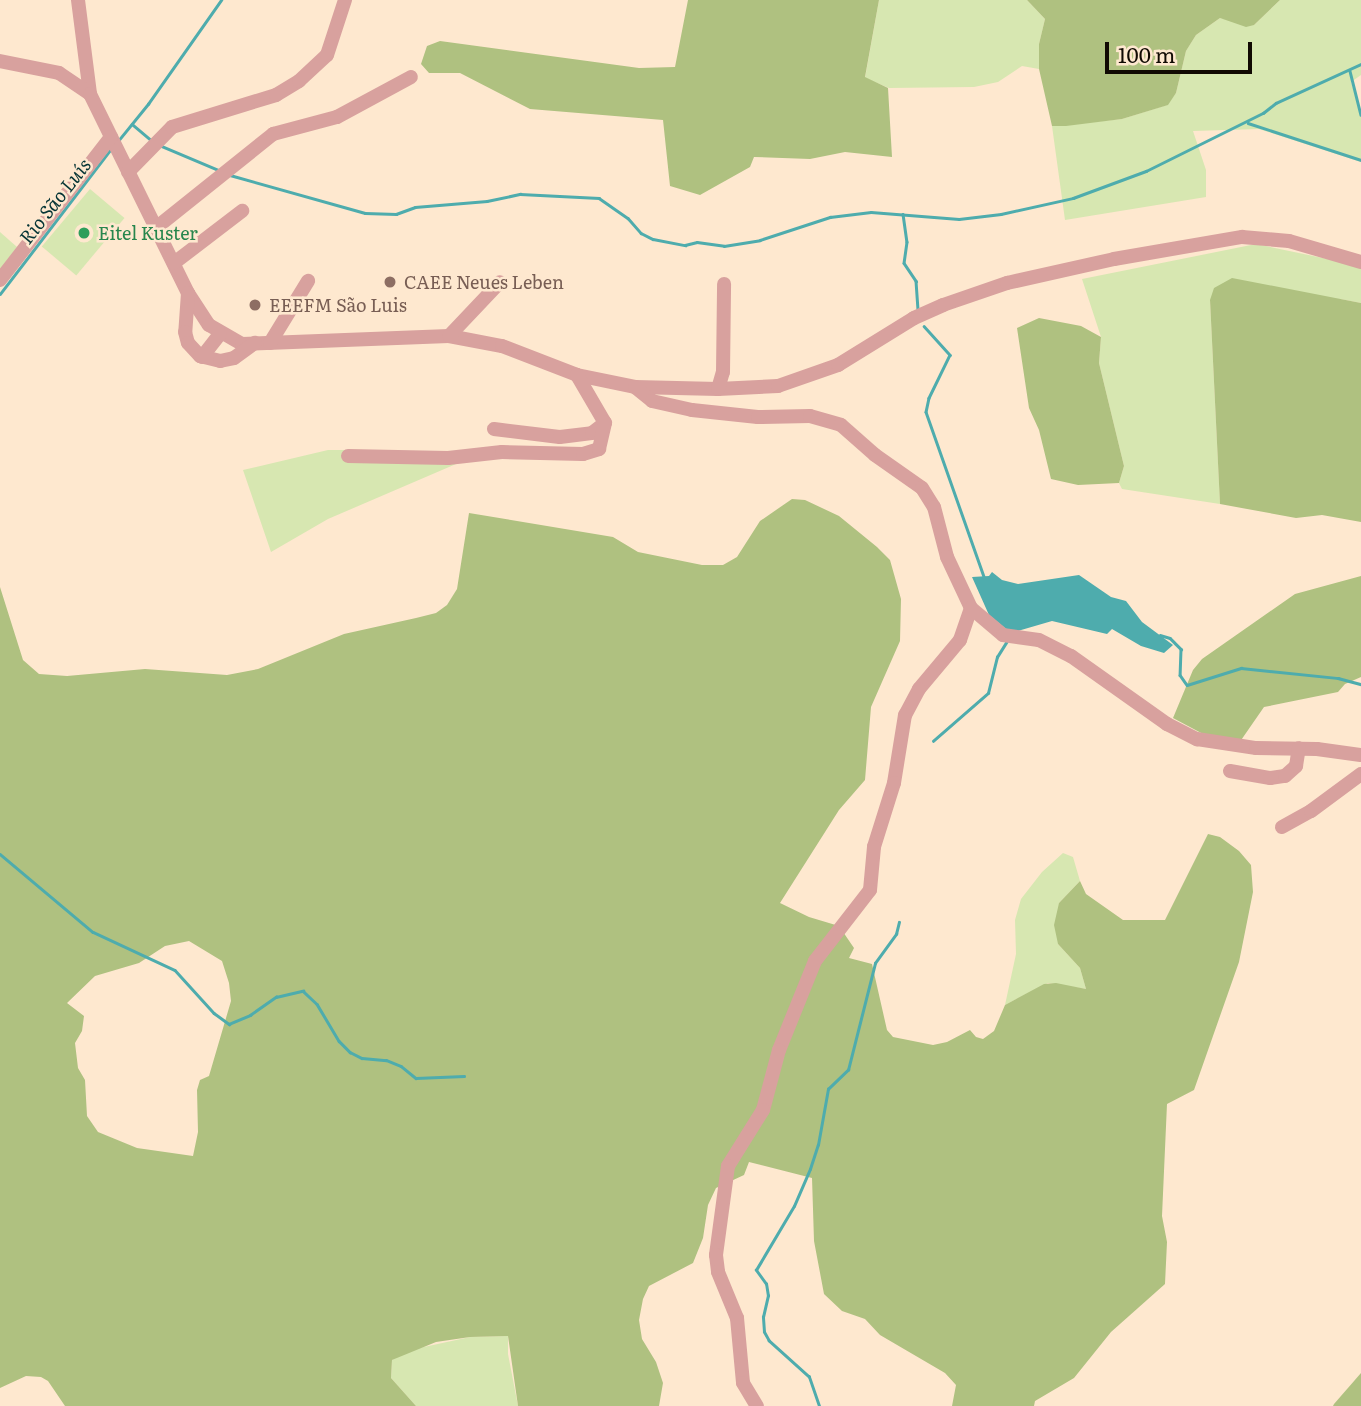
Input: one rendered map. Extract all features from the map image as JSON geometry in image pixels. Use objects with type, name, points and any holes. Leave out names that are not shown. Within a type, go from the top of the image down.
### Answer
[{"type":"street","points":[[78,0],[90,94],[188,293],[205,320],[220,334],[242,344],[449,336],[502,346],[577,374],[635,387],[718,389],[799,381],[838,365],[891,331],[943,305],[1007,283],[1114,259],[1242,237],[1289,242],[1361,262]]},
{"type":"street","points":[[125,167],[184,121],[276,95],[299,81],[327,55],[345,0]]},
{"type":"street","points":[[0,61],[58,73],[90,94]]},
{"type":"street","points":[[157,227],[219,181],[234,165],[273,134],[337,117],[411,77]]},
{"type":"street","points":[[0,280],[112,139]]},
{"type":"street","points":[[174,263],[242,211]]},
{"type":"street","points":[[188,293],[186,336],[194,350],[202,356],[220,361],[234,358],[263,343],[308,281]]},
{"type":"street","points":[[449,336],[500,282]]},
{"type":"street","points":[[718,389],[723,372],[724,284]]},
{"type":"street","points":[[186,336],[205,320]]},
{"type":"street","points":[[202,356],[220,334]]},
{"type":"street","points":[[348,456],[448,458],[502,452],[583,454],[599,449],[605,423],[577,374]]},
{"type":"street","points":[[635,387],[652,401],[692,410],[758,417],[810,416],[841,425],[875,455],[922,488],[934,507],[947,557],[971,608],[1003,635],[1039,640],[1071,656],[1187,735],[1256,748],[1299,748],[1361,755]]},
{"type":"street","points":[[494,429],[573,437],[592,433],[605,423]]},
{"type":"street","points":[[757,1406],[743,1383],[737,1318],[718,1272],[716,1255],[728,1166],[763,1110],[779,1050],[815,961],[870,890],[874,847],[894,783],[905,715],[919,689],[960,640],[971,608]]},
{"type":"street","points":[[1230,771],[1270,778],[1284,776],[1296,766],[1299,748]]},
{"type":"street","points":[[1282,827],[1311,811],[1361,774]]},
{"type":"green space","points":[[688,0],[879,0],[865,77],[888,88],[892,157],[845,152],[810,159],[754,157],[750,167],[700,195],[670,186],[663,120],[530,109],[460,73],[429,73],[421,64],[427,46],[440,41],[639,68],[675,67]]},
{"type":"green space","points":[[879,0],[1027,0],[1045,19],[1039,44],[1039,69],[1022,66],[998,82],[974,87],[889,88],[865,78]]},
{"type":"green space","points":[[1027,0],[1280,0],[1254,25],[1246,27],[1220,18],[1196,35],[1186,51],[1176,93],[1168,105],[1122,119],[1052,126],[1039,69],[1039,44],[1045,19]]},
{"type":"green space","points":[[1280,0],[1361,0],[1361,75],[1351,82],[1361,112],[1361,162],[1259,129],[1193,131],[1206,170],[1206,197],[1065,220],[1052,126],[1122,119],[1167,105],[1176,93],[1186,51],[1196,35],[1220,18],[1254,25]]},
{"type":"green space","name":"Eitel Kuster","points":[[90,189],[124,218],[76,275],[42,246]]},
{"type":"green space","points":[[0,232],[17,247],[0,270]]},
{"type":"green space","points":[[1256,244],[1361,266],[1361,303],[1340,299],[1210,300],[1220,504],[1122,489],[1119,483],[1124,466],[1099,363],[1101,337],[1082,279]]},
{"type":"green space","points":[[1232,278],[1361,303],[1361,522],[1322,515],[1296,518],[1220,504],[1210,300],[1214,288]]},
{"type":"green space","points":[[1039,318],[1081,326],[1101,337],[1099,363],[1124,466],[1119,483],[1078,485],[1051,479],[1039,430],[1029,408],[1017,328]]},
{"type":"green space","points":[[328,450],[463,461],[328,519],[271,552],[243,470]]},
{"type":"green space","points":[[792,499],[805,500],[839,516],[890,560],[901,599],[900,641],[871,707],[865,780],[839,810],[780,903],[809,917],[839,926],[854,948],[849,958],[872,964],[887,1030],[893,1037],[933,1045],[947,1042],[970,1030],[976,1037],[983,1039],[994,1031],[1005,1005],[1044,984],[1056,983],[1086,989],[1080,968],[1058,944],[1054,925],[1059,903],[1080,881],[1086,894],[1123,920],[1165,920],[1208,834],[1220,837],[1239,851],[1251,865],[1253,892],[1239,962],[1194,1090],[1167,1104],[1162,1216],[1167,1242],[1165,1284],[1111,1332],[1074,1378],[1035,1401],[1034,1406],[952,1406],[956,1385],[945,1373],[880,1335],[865,1319],[842,1311],[824,1294],[814,1241],[812,1178],[749,1162],[744,1175],[716,1188],[708,1205],[703,1238],[693,1263],[649,1286],[643,1299],[639,1320],[642,1339],[656,1362],[663,1383],[659,1406],[518,1406],[508,1336],[470,1337],[436,1342],[392,1360],[391,1378],[416,1406],[65,1406],[48,1381],[41,1377],[26,1376],[0,1388],[0,587],[23,660],[39,674],[67,676],[145,669],[227,675],[258,669],[344,634],[436,613],[447,605],[457,589],[469,513],[613,537],[638,552],[702,565],[723,565],[737,557],[760,521]],"holes":[[[189,941],[222,961],[231,1001],[209,1076],[200,1080],[197,1090],[198,1132],[193,1156],[137,1148],[98,1132],[87,1116],[85,1080],[78,1068],[75,1043],[82,1031],[84,1016],[67,1003],[95,976],[139,963],[165,946]]]},
{"type":"green space","points":[[1361,576],[1361,677],[1345,684],[1338,692],[1264,707],[1237,746],[1203,734],[1173,718],[1193,670],[1202,659],[1295,594]]},
{"type":"green space","points":[[1063,853],[1073,857],[1080,881],[1059,903],[1058,944],[1080,968],[1086,989],[1048,983],[1005,1005],[1016,954],[1015,920],[1021,899],[1042,872]]},
{"type":"green space","points":[[508,1336],[508,1354],[518,1406],[416,1406],[391,1378],[392,1360],[410,1350],[470,1337]]},
{"type":"green space","points":[[1361,1373],[1361,1406],[1333,1406],[1334,1404]]},
{"type":"water","points":[[992,572],[1002,580],[1018,584],[1079,575],[1111,597],[1126,601],[1142,622],[1173,645],[1164,653],[1141,646],[1112,629],[1107,634],[1052,621],[1011,633],[989,615],[972,577],[989,576]]},
{"type":"waterway","points":[[118,141],[148,104],[221,0]]},
{"type":"waterway","points":[[230,175],[365,213],[396,214],[415,207],[487,201],[520,194],[599,198],[628,218],[641,233],[653,239],[685,245],[697,242],[724,246],[760,240],[830,217],[871,212],[959,219],[1001,214],[1073,198],[1146,171],[1263,113],[1276,103],[1361,64]]},
{"type":"waterway","points":[[1350,71],[1361,115]]},
{"type":"waterway","points":[[1248,123],[1361,160]]},
{"type":"waterway","points":[[132,124],[151,140]]},
{"type":"waterway","points":[[159,145],[221,171]]},
{"type":"waterway","name":"Rio São Luís","points":[[0,294],[111,149]]},
{"type":"waterway","points":[[903,214],[907,242],[904,263],[916,281],[918,310]]},
{"type":"waterway","points":[[924,326],[950,355],[929,398],[926,412],[984,577]]},
{"type":"waterway","points":[[1160,635],[1170,638],[1181,649],[1180,675],[1187,685],[1241,668],[1338,678],[1361,684]]},
{"type":"waterway","points":[[933,741],[988,693],[997,657],[1007,641]]},
{"type":"waterway","points":[[0,854],[93,932],[175,970],[214,1013],[229,1024],[250,1015],[276,997],[303,991],[317,1004],[339,1041],[350,1052],[362,1058],[386,1060],[401,1066],[416,1078],[464,1076]]},
{"type":"waterway","points":[[819,1406],[809,1377],[769,1341],[764,1332],[763,1317],[768,1296],[766,1284],[756,1270],[794,1206],[810,1169],[818,1145],[828,1089],[848,1070],[875,963],[896,934],[899,922]]},
{"type":"place","name":"Eitel Kuster","points":[[84,233]]},
{"type":"place","name":"CAEE Neues Leben","points":[[390,282]]},
{"type":"place","name":"EEEFM São Luis","points":[[255,305]]}]
